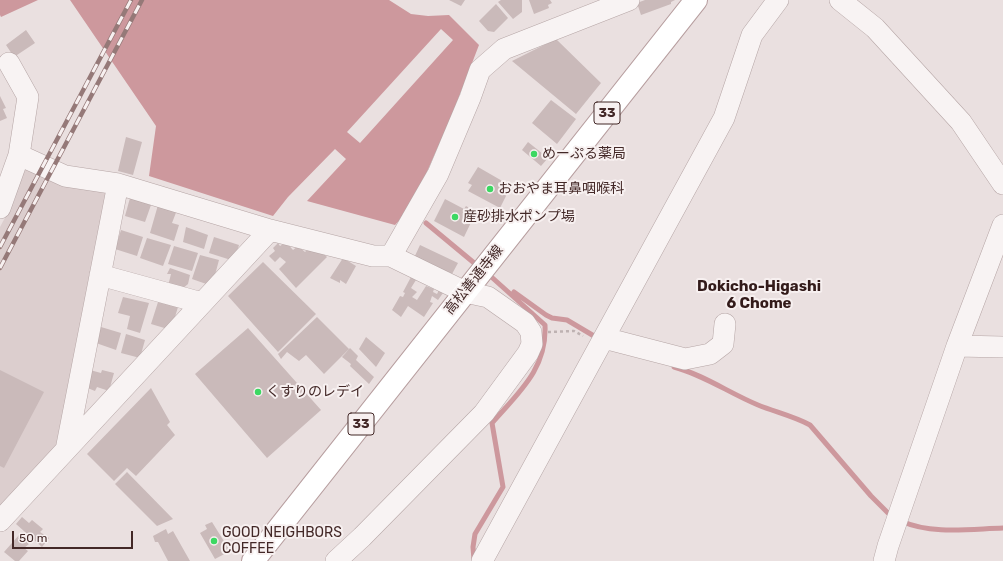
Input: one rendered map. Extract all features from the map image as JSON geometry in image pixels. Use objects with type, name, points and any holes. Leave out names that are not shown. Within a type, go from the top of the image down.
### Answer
[{"type":"main road","name":"高松善通寺線","points":[[252,561],[467,289],[518,227],[696,0]]},
{"type":"street","points":[[391,256],[438,174],[470,98],[480,70],[504,49],[598,6],[629,0]]},
{"type":"street","points":[[482,561],[724,118],[752,35],[778,0]]},
{"type":"street","points":[[840,0],[875,28],[961,122],[1003,184]]},
{"type":"street","points":[[0,208],[19,155],[28,97],[3,60]]},
{"type":"street","points":[[19,155],[65,176],[118,184],[270,230],[373,256],[391,256],[488,297],[525,324],[531,332],[532,344],[528,353],[484,413],[362,537],[336,561]]},
{"type":"street","points":[[66,450],[118,184]]},
{"type":"street","points":[[884,561],[957,346],[1003,225]]},
{"type":"street","points":[[0,521],[270,230]]},
{"type":"street","points":[[100,275],[202,303]]},
{"type":"street","points":[[602,342],[685,359],[710,354],[723,344],[725,324]]},
{"type":"street","points":[[957,346],[1003,347]]},
{"type":"path","points":[[553,332],[574,331],[602,342]]},
{"type":"shaded area","points":[[0,0],[38,0],[1,17]]},
{"type":"shaded area","points":[[70,0],[389,0],[411,14],[428,16],[449,15],[479,45],[452,115],[411,208],[395,225],[307,201],[346,159],[335,149],[288,197],[273,216],[149,176],[156,126]],"holes":[[[441,29],[453,40],[360,143],[347,132]]]},
{"type":"shaded area","points":[[28,166],[103,190],[108,198],[56,453],[0,513],[0,227],[15,199],[18,180]]},
{"type":"building","points":[[449,0],[465,0],[461,6]]},
{"type":"building","points":[[501,0],[522,0],[522,12],[513,19],[498,2]]},
{"type":"building","points":[[529,0],[550,0],[552,3],[548,5],[549,8],[534,14]]},
{"type":"building","points":[[645,0],[675,0],[671,2],[671,4],[641,15],[637,3]]},
{"type":"building","points":[[496,4],[508,18],[494,32],[488,31],[479,21]]},
{"type":"building","points":[[26,30],[35,43],[14,57],[6,45]]},
{"type":"building","points":[[556,39],[601,83],[576,114],[512,61]]},
{"type":"building","points":[[0,96],[6,108],[3,109],[7,118],[0,121]]},
{"type":"building","points":[[551,100],[576,119],[557,144],[532,123]]},
{"type":"building","points":[[126,137],[142,142],[133,175],[118,171]]},
{"type":"building","points":[[528,142],[548,158],[541,166],[522,150]]},
{"type":"building","name":"おおやま耳鼻咽喉科","points":[[478,167],[511,186],[500,208],[468,191],[472,185],[468,183]]},
{"type":"building","points":[[130,198],[151,205],[145,222],[125,216]]},
{"type":"building","name":"産砂排水ポンプ場","points":[[445,199],[464,209],[466,206],[476,212],[464,237],[434,221]]},
{"type":"building","points":[[158,205],[177,210],[172,223],[179,225],[174,241],[150,233]]},
{"type":"building","points":[[186,227],[208,235],[204,249],[183,242]]},
{"type":"building","points":[[121,230],[143,237],[137,256],[115,249]]},
{"type":"building","points":[[214,237],[239,245],[234,261],[209,253]]},
{"type":"building","points":[[147,238],[171,245],[163,266],[140,258]]},
{"type":"building","points":[[286,242],[293,250],[298,246],[305,252],[308,249],[322,252],[327,257],[296,288],[279,269],[286,262],[280,257],[275,262],[269,256],[275,251],[273,248],[278,243],[280,246]]},
{"type":"building","points":[[420,245],[458,263],[452,274],[414,258]]},
{"type":"building","points":[[174,246],[198,253],[192,271],[168,264]]},
{"type":"building","points":[[200,255],[219,260],[212,286],[192,279]]},
{"type":"building","points":[[343,258],[356,266],[346,284],[340,280],[340,283],[330,278]]},
{"type":"building","points":[[263,262],[316,314],[278,352],[228,296]]},
{"type":"building","points":[[170,268],[190,275],[188,284],[182,289],[168,286],[171,274],[167,274]]},
{"type":"building","points":[[411,277],[416,280],[411,288],[417,292],[412,297],[417,300],[426,286],[434,289],[433,292],[437,294],[439,290],[443,293],[438,300],[432,296],[430,302],[433,303],[424,317],[408,306],[401,317],[392,310],[400,296],[403,297],[405,293],[403,292]]},
{"type":"building","points":[[123,297],[149,303],[140,333],[127,329],[130,316],[118,313]]},
{"type":"building","points":[[158,302],[178,307],[171,330],[151,324]]},
{"type":"building","points":[[317,317],[349,349],[324,374],[306,355],[299,361],[287,352],[281,359],[278,354]]},
{"type":"building","points":[[101,327],[121,333],[116,350],[96,343]]},
{"type":"building","name":"くすりのレデイ","points":[[248,328],[321,410],[267,458],[195,374]]},
{"type":"building","points":[[126,334],[145,340],[140,358],[121,353]]},
{"type":"building","points":[[366,337],[385,353],[376,367],[359,349]]},
{"type":"building","points":[[350,348],[358,356],[356,360],[374,377],[369,384],[350,366],[351,364],[342,357]]},
{"type":"building","points":[[0,370],[44,392],[4,468],[0,466]]},
{"type":"building","points":[[90,370],[101,373],[102,370],[114,373],[109,391],[97,387],[95,391],[85,387]]},
{"type":"building","points":[[151,388],[170,422],[167,425],[175,435],[136,476],[127,468],[114,481],[87,454]]},
{"type":"building","points":[[127,472],[173,519],[157,526],[115,484]]},
{"type":"building","points":[[22,517],[29,523],[32,520],[43,529],[40,532],[49,538],[42,547],[16,524]]},
{"type":"building","points":[[212,522],[230,551],[215,559],[200,533],[207,529],[205,525]]},
{"type":"building","points":[[166,529],[168,534],[173,531],[190,561],[168,561],[158,542],[155,542],[153,536]]},
{"type":"building","points":[[19,535],[29,544],[24,548],[28,551],[19,561],[15,561],[4,552]]},
{"type":"waterway","points":[[426,223],[479,267]]},
{"type":"waterway","points":[[474,560],[473,547],[475,534],[503,487],[492,423],[521,390],[536,367],[541,355],[545,325],[487,273]]},
{"type":"waterway","points":[[514,292],[546,315],[552,318],[567,320],[594,336]]},
{"type":"waterway","points":[[674,367],[706,379],[758,405],[810,425],[871,496],[892,517]]},
{"type":"waterway","points":[[901,521],[938,530],[1003,528]]},
{"type":"railway","points":[[0,247],[131,0]]},
{"type":"railway","points":[[0,268],[142,0]]},
{"type":"place","name":"めーぷる薬局","points":[[534,154]]},
{"type":"place","name":"おおやま耳鼻咽喉科","points":[[490,189]]},
{"type":"place","name":"産砂排水ポンプ場","points":[[455,217]]},
{"type":"place","name":"くすりのレデイ","points":[[258,392]]},
{"type":"place","name":"GOOD NEIGHBORS COFFEE","points":[[214,541]]},
{"type":"district","name":"Dokicho-Higashi 6 Chome","points":[[759,296]]}]
